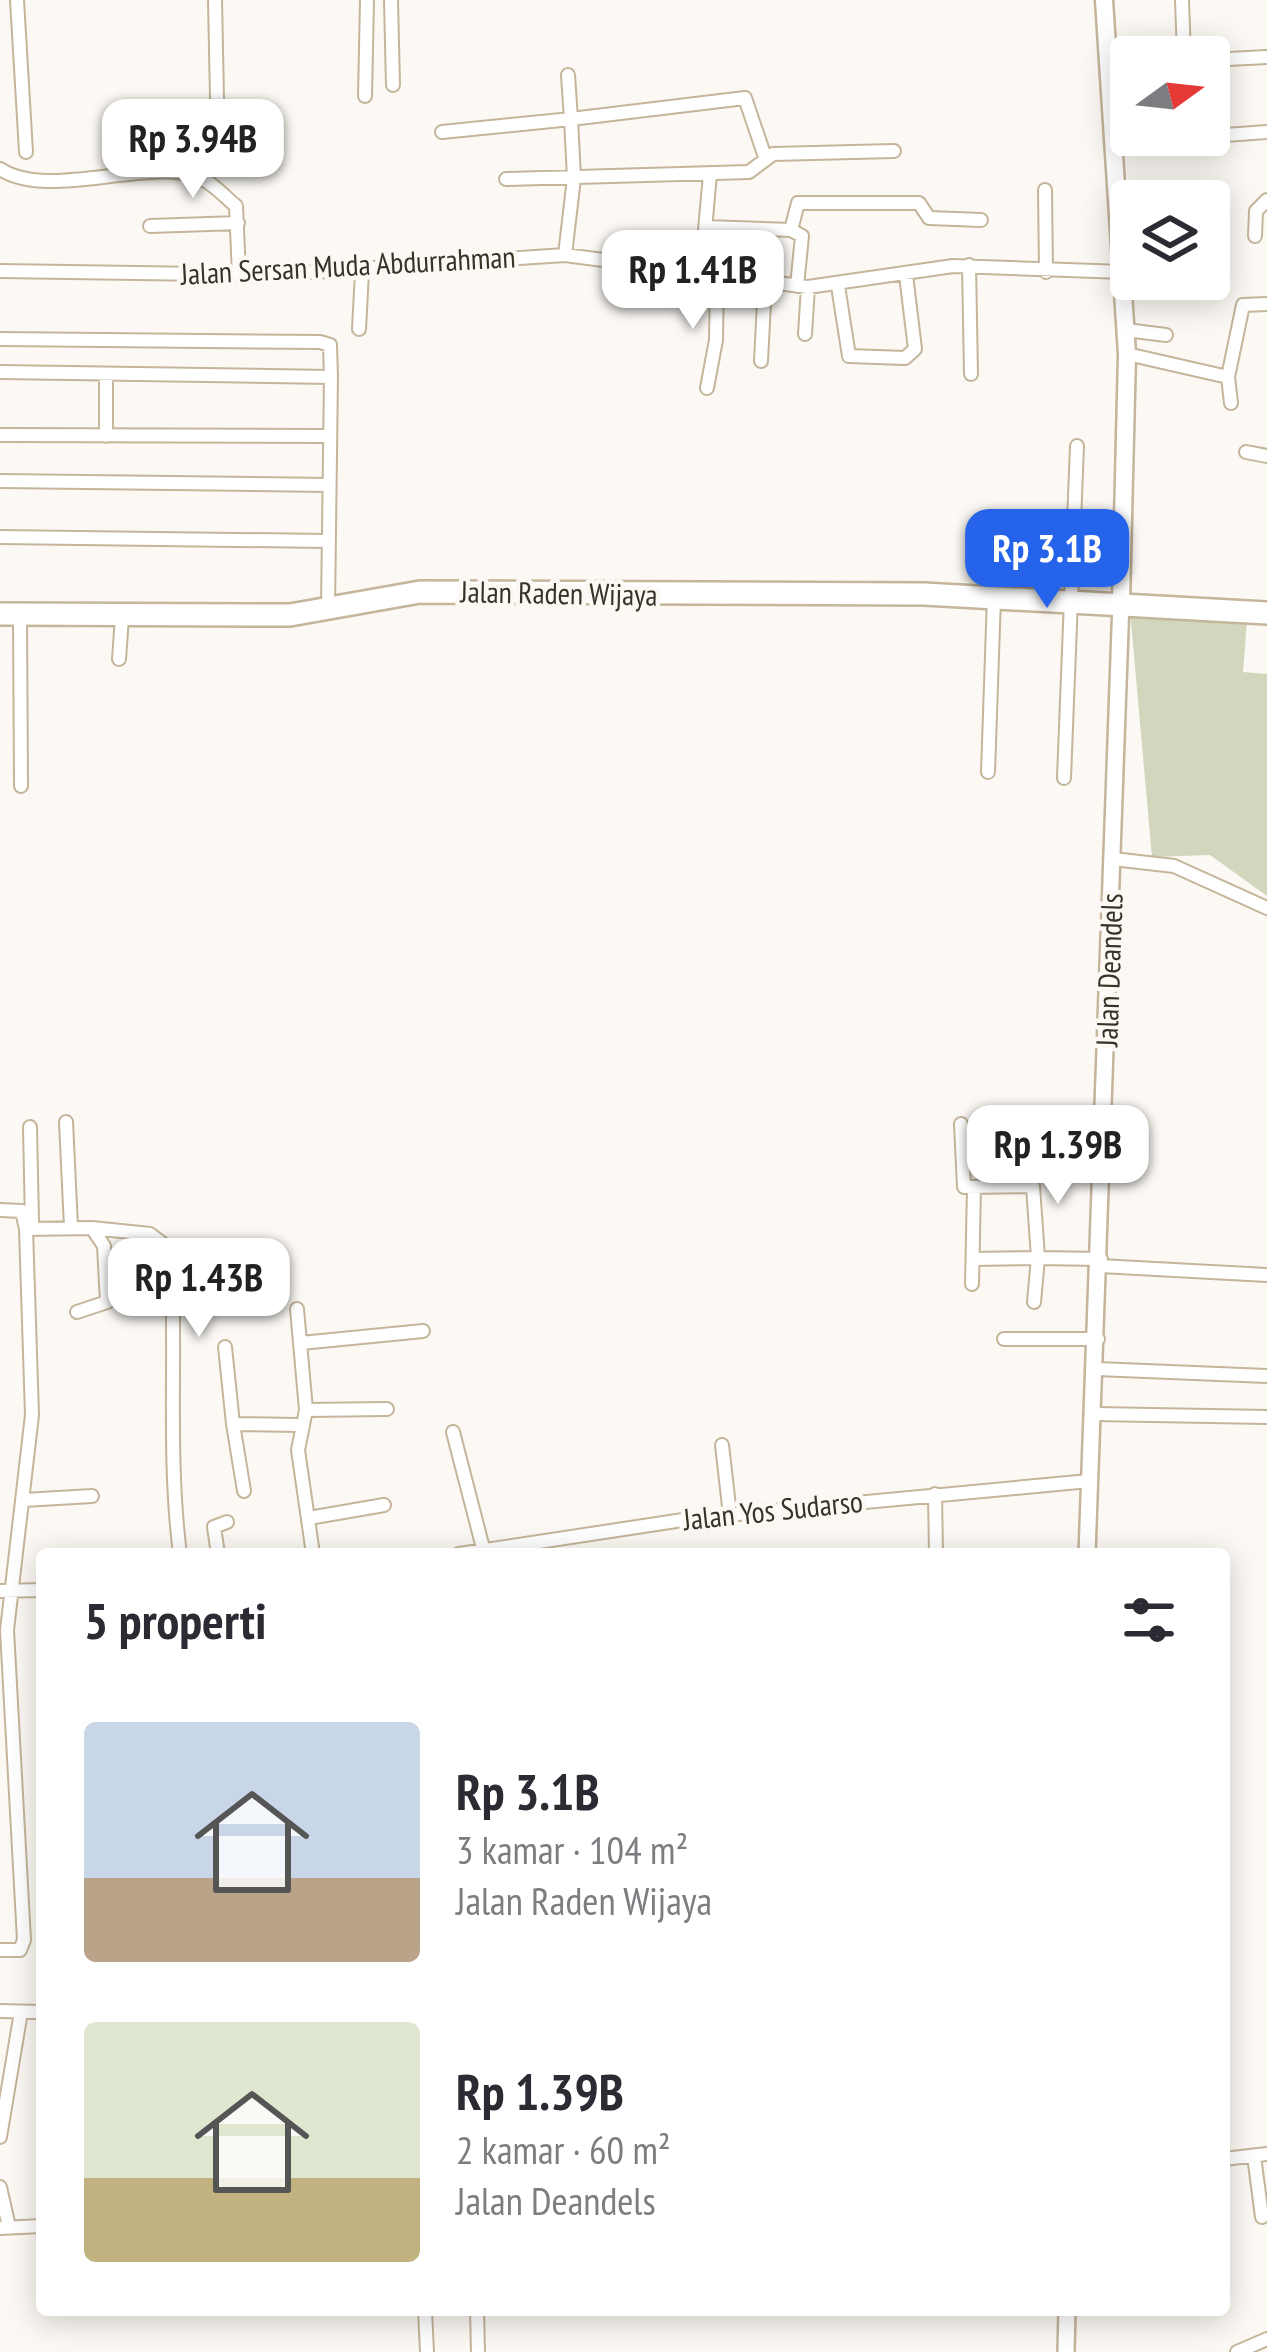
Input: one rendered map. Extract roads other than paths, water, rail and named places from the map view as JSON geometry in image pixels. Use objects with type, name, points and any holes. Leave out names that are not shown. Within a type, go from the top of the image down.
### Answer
[{"type":"highway","name":"Jalan Raden Wijaya","points":[[10,614],[290,615],[420,592],[994,596],[1267,614]]},
{"type":"main road","points":[[1104,0],[1110,78]]},
{"type":"main road","points":[[1120,602],[1125,300]]},
{"type":"street","points":[[17,0],[26,152]]},
{"type":"street","points":[[215,0],[218,147]]},
{"type":"street","points":[[365,96],[368,0]]},
{"type":"street","points":[[391,0],[393,85]]},
{"type":"street","points":[[1182,0],[1183,36]]},
{"type":"street","points":[[1230,59],[1267,57]]},
{"type":"street","points":[[565,255],[574,178],[568,75]]},
{"type":"street","points":[[442,132],[747,98],[765,157]]},
{"type":"street","points":[[1230,134],[1267,131]]},
{"type":"street","points":[[506,179],[710,174],[753,171],[765,157],[894,152]]},
{"type":"street","points":[[0,169],[30,182],[193,176],[236,206],[239,275]]},
{"type":"street","points":[[707,388],[716,340],[706,226],[710,174]]},
{"type":"street","points":[[1045,190],[1046,272]]},
{"type":"street","points":[[1255,236],[1256,211],[1267,200]]},
{"type":"street","points":[[791,230],[798,203],[919,202],[929,218],[981,220]]},
{"type":"street","points":[[150,226],[238,223]]},
{"type":"street","points":[[706,226],[791,230],[802,236],[806,334]]},
{"type":"street","name":"Jalan Sersan Muda Abdurrahman","points":[[0,271],[362,272],[565,255],[802,286],[838,286],[969,266],[1110,272]]},
{"type":"street","points":[[969,266],[971,374]]},
{"type":"street","points":[[359,329],[362,272]]},
{"type":"street","points":[[838,286],[849,356],[905,358],[915,349],[906,275]]},
{"type":"street","points":[[761,361],[765,283]]},
{"type":"street","points":[[1232,403],[1228,377],[1243,304],[1267,304]]},
{"type":"street","points":[[1126,330],[1166,334]]},
{"type":"street","points":[[0,339],[330,345],[328,608]]},
{"type":"street","points":[[1127,354],[1228,377]]},
{"type":"street","points":[[0,372],[331,377]]},
{"type":"street","points":[[106,375],[106,436]]},
{"type":"street","points":[[0,436],[329,436]]},
{"type":"street","points":[[1064,778],[1077,446]]},
{"type":"street","points":[[1246,452],[1267,456]]},
{"type":"street","points":[[0,481],[328,485]]},
{"type":"street","points":[[0,537],[327,541]]},
{"type":"street","points":[[988,772],[994,596]]},
{"type":"street","name":"Jalan Deandels","points":[[1087,1548],[1101,1263],[1120,602]]},
{"type":"street","points":[[10,614],[21,786]]},
{"type":"street","points":[[119,659],[122,617]]},
{"type":"street","points":[[1113,862],[1174,866],[1267,908]]},
{"type":"street","points":[[66,1122],[70,1227]]},
{"type":"street","points":[[961,1124],[963,1184],[1033,1186],[1034,1302]]},
{"type":"street","points":[[1014,1125],[1017,1184]]},
{"type":"street","points":[[0,1950],[23,1946],[9,1767],[6,1590],[24,1500],[32,1414],[30,1127]]},
{"type":"street","points":[[971,1284],[974,1187]]},
{"type":"street","points":[[0,1210],[22,1211],[29,1228]]},
{"type":"street","points":[[29,1228],[150,1234],[171,1250],[175,1324],[169,1404],[180,1548]]},
{"type":"street","points":[[77,1312],[106,1302],[104,1246],[92,1228]]},
{"type":"street","points":[[973,1259],[1037,1258],[1267,1275]]},
{"type":"street","points":[[297,1309],[305,1411],[298,1425],[312,1548]]},
{"type":"street","points":[[301,1342],[423,1331]]},
{"type":"street","points":[[1004,1340],[1098,1340]]},
{"type":"street","points":[[225,1347],[244,1491]]},
{"type":"street","points":[[1097,1370],[1267,1376]]},
{"type":"street","points":[[305,1411],[387,1409]]},
{"type":"street","points":[[1095,1414],[1267,1417]]},
{"type":"street","points":[[232,1424],[298,1425]]},
{"type":"street","points":[[453,1432],[483,1548]]},
{"type":"street","points":[[722,1444],[730,1515]]},
{"type":"street","name":"Jalan Yos Sudarso","points":[[511,1548],[730,1515],[1089,1481]]},
{"type":"street","points":[[935,1494],[936,1548]]},
{"type":"street","points":[[24,1500],[92,1496]]},
{"type":"street","points":[[309,1518],[383,1505]]},
{"type":"street","points":[[217,1548],[213,1530],[227,1522]]},
{"type":"street","points":[[0,2012],[36,2012]]},
{"type":"street","points":[[3,2131],[21,2012]]},
{"type":"street","points":[[1230,2158],[1260,2155],[1262,2217]]},
{"type":"street","points":[[0,2187],[5,2228],[36,2226]]},
{"type":"street","points":[[425,2316],[427,2352]]},
{"type":"street","points":[[476,2316],[478,2352]]},
{"type":"street","points":[[1066,2352],[1067,2316]]},
{"type":"street","points":[[1237,2352],[1267,2339]]}]
